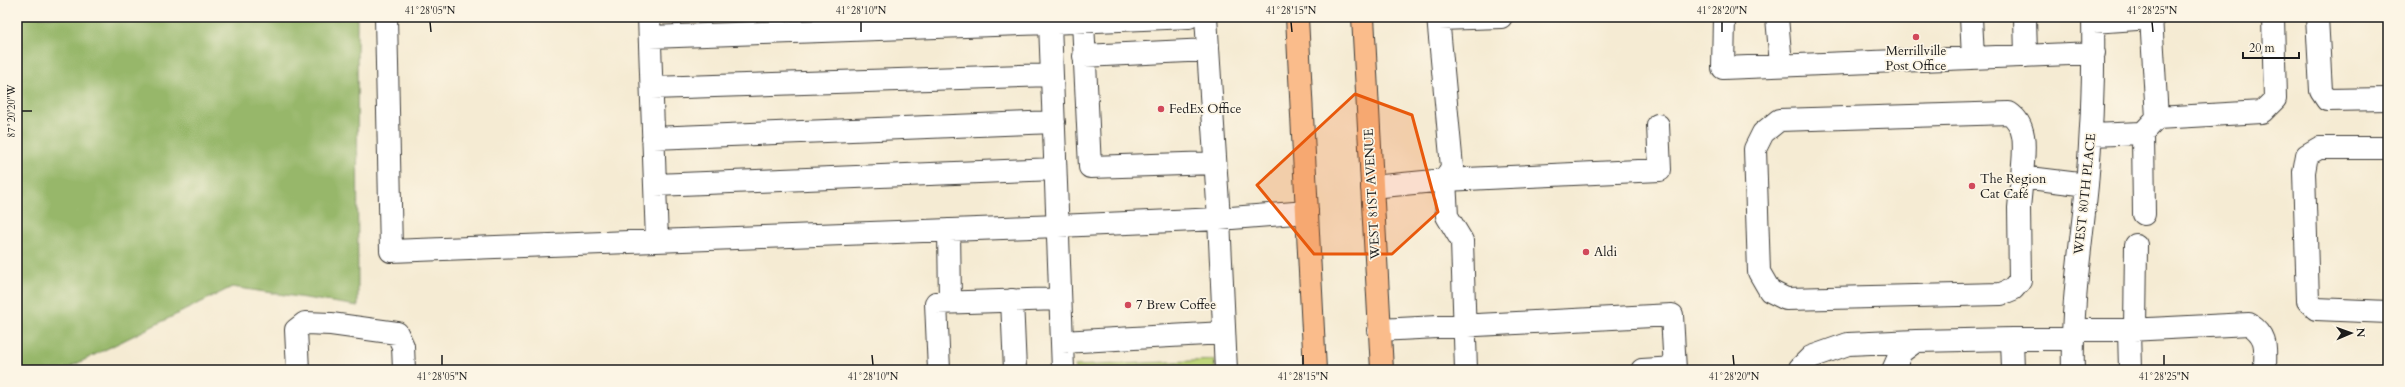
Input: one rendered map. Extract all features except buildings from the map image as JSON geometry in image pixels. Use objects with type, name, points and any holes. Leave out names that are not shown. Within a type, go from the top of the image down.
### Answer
[{"type":"main road","points":[[1297,17],[1315,370]]},
{"type":"main road","name":"WEST 81ST AVENUE","points":[[1362,17],[1382,370]]},
{"type":"street","points":[[386,17],[391,251],[1058,226],[1219,219],[1307,212]]},
{"type":"street","points":[[657,241],[649,27],[947,22],[1050,23],[1189,17]]},
{"type":"street","points":[[1206,17],[1219,219],[1226,370]]},
{"type":"street","points":[[1466,370],[1462,241],[1447,216],[1445,180],[1452,167],[1439,18],[1501,17]]},
{"type":"street","points":[[1724,17],[1723,68],[2094,53]]},
{"type":"street","points":[[1778,17],[1781,65]]},
{"type":"street","points":[[1971,17],[1972,58]]},
{"type":"street","points":[[2025,17],[2026,56]]},
{"type":"street","points":[[2091,135],[2262,112],[2275,99],[2273,17]]},
{"type":"street","points":[[2317,17],[2320,91],[2327,100],[2388,99]]},
{"type":"street","points":[[2093,20],[2151,18],[2150,126],[2144,214]]},
{"type":"street","name":"WEST 80TH PLACE","points":[[2073,370],[2073,334],[2091,135],[2094,53],[2093,20]]},
{"type":"street","points":[[1083,22],[1090,167],[1215,163]]},
{"type":"street","points":[[1050,23],[1063,370]]},
{"type":"street","points":[[1084,56],[1208,50]]},
{"type":"street","points":[[652,88],[1052,76]]},
{"type":"street","points":[[2009,113],[2018,119],[2024,137],[2022,178],[2019,208],[2020,281],[2013,290],[2001,294],[1786,299],[1770,291],[1759,272],[1755,149],[1763,133],[1779,120],[2009,113]]},
{"type":"street","points":[[653,138],[1054,122]]},
{"type":"street","points":[[1372,187],[1445,180],[1660,170],[1658,125]]},
{"type":"street","points":[[2388,148],[2319,148],[2307,155],[2304,172],[2308,301],[2316,309],[2388,312]]},
{"type":"street","points":[[655,185],[1055,169]]},
{"type":"street","points":[[2022,178],[2087,186]]},
{"type":"street","points":[[950,230],[950,302]]},
{"type":"street","points":[[2130,370],[2136,245]]},
{"type":"street","points":[[939,370],[936,303],[1060,298]]},
{"type":"street","points":[[1012,300],[1015,370]]},
{"type":"street","points":[[1379,330],[1464,327],[1672,315],[1675,369],[1642,370]]},
{"type":"street","points":[[298,370],[296,330],[305,323],[331,324],[397,333],[403,346],[404,370]]},
{"type":"street","points":[[1799,369],[1811,357],[1848,344],[2012,339],[2132,330],[2249,324],[2258,330],[2264,338],[2265,370]]},
{"type":"street","points":[[1062,342],[1224,333]]},
{"type":"street","points":[[2012,339],[2013,370]]},
{"type":"street","points":[[1893,370],[1901,352],[1916,341]]},
{"type":"highlighted area","points":[[1355,94],[1412,115],[1438,212],[1392,254],[1314,254],[1257,185]]},
{"type":"green space","points":[[17,17],[357,17],[358,306],[232,287],[64,370],[17,370]]},
{"type":"green space","points":[[1215,360],[1215,370],[1075,370],[1075,366]]},
{"type":"place","name":"Merrillville Post Office","points":[[1916,37]]},
{"type":"place","name":"FedEx Office","points":[[1161,109]]},
{"type":"place","name":"The Region Cat Café","points":[[1972,186]]},
{"type":"place","name":"Aldi","points":[[1586,252]]},
{"type":"place","name":"7 Brew Coffee","points":[[1128,305]]}]
